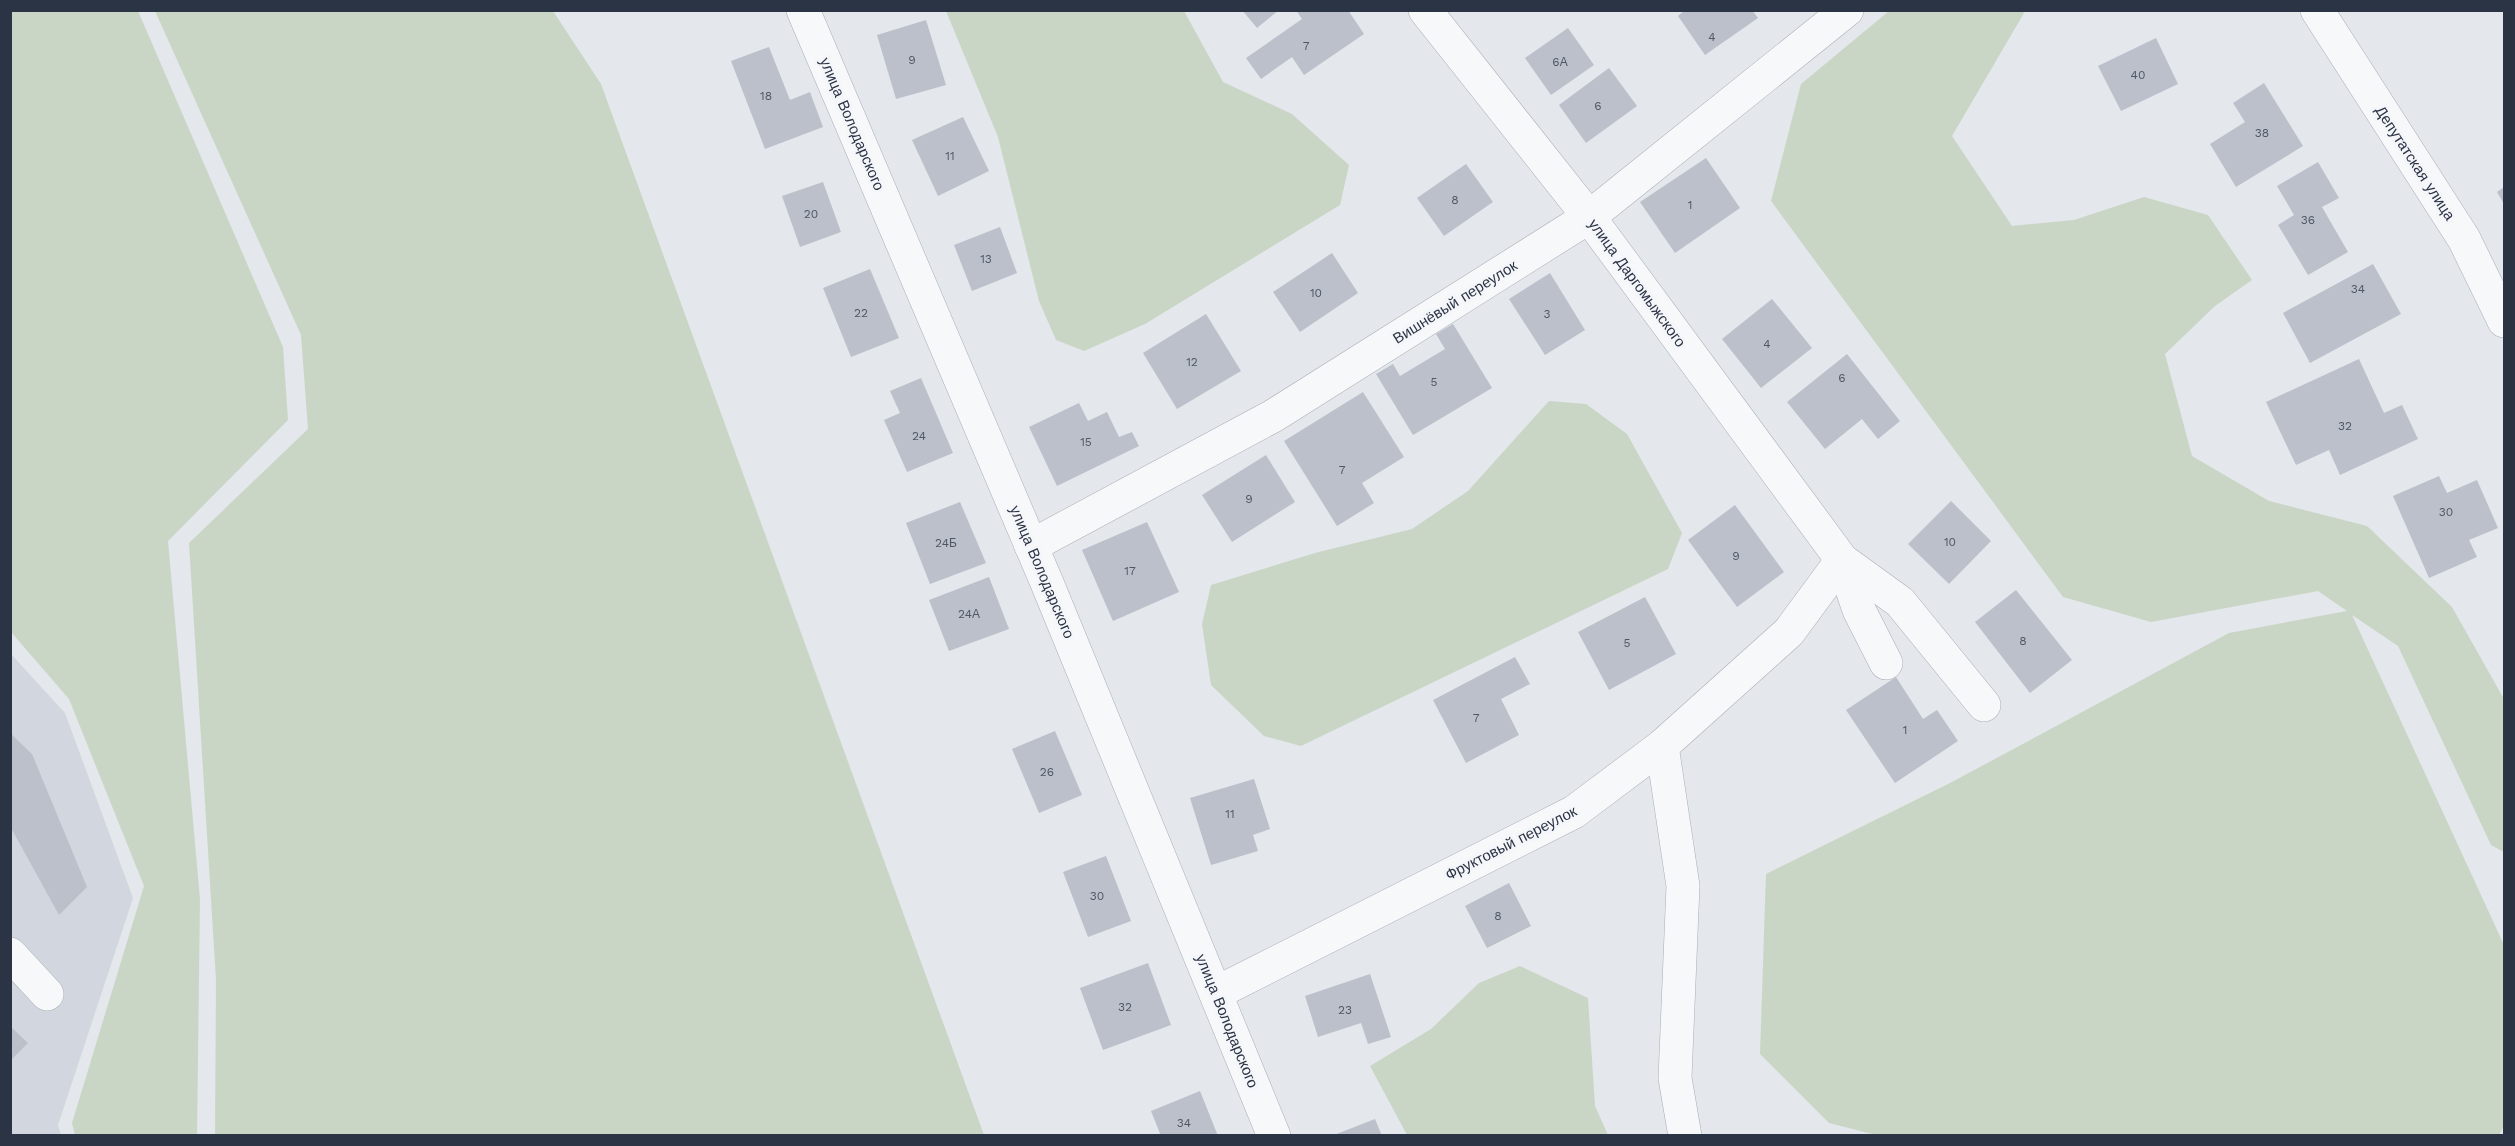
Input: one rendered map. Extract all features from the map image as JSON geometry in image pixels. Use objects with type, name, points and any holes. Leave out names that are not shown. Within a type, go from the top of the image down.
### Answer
[{"type":"street","name":"улица Володарского","points":[[803,10],[1031,546],[1274,1136]]},
{"type":"street","name":"улица Даргомыжского","points":[[1425,10],[1589,217],[1842,560]]},
{"type":"street","name":"Вишнёвый переулок","points":[[1031,546],[1273,416],[1589,217],[1847,10]]},
{"type":"street","name":"Депутатская улица","points":[[2317,10],[2464,239],[2500,300]]},
{"type":"street","points":[[1842,560],[1859,610],[1886,663]]},
{"type":"street","points":[[1842,560],[1900,603],[1984,705]]},
{"type":"street","name":"Фруктовый переулок","points":[[1216,993],[1574,812],[1662,746],[1789,632],[1842,560]]},
{"type":"street","points":[[1662,746],[1683,886],[1675,1078],[1685,1136]]},
{"type":"street","points":[[10,954],[47,994]]},
{"type":"shaded area","points":[[10,653],[65,713],[133,898],[58,1125],[61,1135],[11,1135]]},
{"type":"green space","points":[[10,11],[138,11],[283,347],[288,420],[168,541],[200,899],[197,1135],[75,1135],[72,1123],[144,886],[69,699],[11,632]]},
{"type":"green space","points":[[155,11],[553,11],[601,84],[984,1135],[215,1135],[216,980],[189,543],[308,429],[301,335]]},
{"type":"green space","points":[[946,11],[1184,11],[1223,82],[1292,114],[1349,165],[1340,205],[1145,324],[1084,351],[1056,340],[1039,301],[998,137]]},
{"type":"green space","points":[[1889,11],[2023,11],[2024,13],[1952,136],[2012,226],[2074,220],[2144,197],[2208,215],[2252,280],[2215,306],[2165,354],[2192,456],[2269,501],[2367,526],[2452,607],[2504,699],[2504,852],[2491,845],[2398,646],[2352,615],[2504,945],[2504,1126],[2499,1135],[1876,1135],[1829,1123],[1760,1054],[1766,874],[1952,782],[2229,633],[2347,611],[2318,591],[2151,622],[2063,597],[1771,201],[1801,84]]},
{"type":"green space","points":[[1549,401],[1586,404],[1627,434],[1682,533],[1668,569],[1301,746],[1264,736],[1211,685],[1202,624],[1211,585],[1315,553],[1412,529],[1468,491]]},
{"type":"green space","points":[[1520,966],[1588,998],[1595,1106],[1608,1135],[1407,1135],[1370,1066],[1431,1029],[1479,983]]},
{"type":"building","points":[[1242,10],[1279,10],[1257,28]]},
{"type":"building","points":[[1296,10],[1348,10],[1364,34],[1304,75],[1292,57],[1261,79],[1246,58],[1302,19]]},
{"type":"building","points":[[1685,10],[1752,10],[1758,18],[1705,55],[1678,16]]},
{"type":"building","points":[[926,20],[946,85],[896,99],[877,35]]},
{"type":"building","points":[[1568,28],[1594,65],[1551,95],[1525,58]]},
{"type":"building","points":[[2156,38],[2178,84],[2121,111],[2098,66]]},
{"type":"building","points":[[769,47],[790,100],[810,92],[823,127],[765,149],[731,61]]},
{"type":"building","points":[[1609,68],[1637,106],[1586,143],[1559,105]]},
{"type":"building","points":[[2264,83],[2303,146],[2236,187],[2210,144],[2245,122],[2233,103]]},
{"type":"building","points":[[963,117],[989,171],[938,196],[912,140]]},
{"type":"building","points":[[1706,158],[1740,208],[1675,253],[1640,202]]},
{"type":"building","points":[[2318,162],[2339,198],[2322,207],[2348,252],[2308,275],[2278,225],[2294,215],[2277,186]]},
{"type":"building","points":[[1466,164],[1493,202],[1444,236],[1417,198]]},
{"type":"building","points":[[823,182],[841,232],[800,247],[782,196]]},
{"type":"building","points":[[2504,187],[2504,204],[2497,192]]},
{"type":"building","points":[[1000,227],[1017,273],[972,291],[954,245]]},
{"type":"building","points":[[1332,253],[1358,293],[1300,332],[1273,292]]},
{"type":"building","points":[[2373,264],[2401,314],[2310,363],[2283,313]]},
{"type":"building","points":[[870,269],[899,338],[851,357],[823,288]]},
{"type":"building","points":[[1550,273],[1585,330],[1545,355],[1509,299]]},
{"type":"building","points":[[1772,299],[1812,348],[1761,388],[1722,339]]},
{"type":"building","points":[[1206,314],[1241,371],[1177,409],[1143,353]]},
{"type":"building","points":[[1453,324],[1492,388],[1413,435],[1376,374],[1393,364],[1400,376],[1445,349],[1436,334]]},
{"type":"building","points":[[1847,354],[1900,421],[1878,439],[1862,419],[1825,449],[1787,402]]},
{"type":"building","points":[[2359,359],[2384,413],[2402,405],[2418,439],[2340,475],[2329,450],[2296,465],[2266,402]]},
{"type":"building","points":[[921,378],[953,453],[907,472],[884,420],[900,413],[890,391]]},
{"type":"building","points":[[1363,392],[1404,457],[1362,483],[1374,503],[1337,526],[1284,441]]},
{"type":"building","points":[[1079,403],[1088,421],[1107,412],[1119,437],[1132,432],[1139,446],[1057,486],[1029,427]]},
{"type":"building","points":[[1266,455],[1295,502],[1232,542],[1202,495]]},
{"type":"building","points":[[2439,476],[2447,493],[2477,480],[2498,528],[2469,540],[2477,557],[2429,578],[2393,496]]},
{"type":"building","points":[[1951,501],[1991,541],[1949,584],[1908,544]]},
{"type":"building","points":[[960,502],[986,563],[930,584],[906,523]]},
{"type":"building","points":[[1735,505],[1784,572],[1737,607],[1688,540]]},
{"type":"building","points":[[1147,522],[1179,592],[1113,621],[1082,550]]},
{"type":"building","points":[[989,577],[1009,629],[949,651],[929,600]]},
{"type":"building","points":[[2016,590],[2072,660],[2030,693],[1975,622]]},
{"type":"building","points":[[1645,597],[1676,654],[1609,690],[1578,632]]},
{"type":"building","points":[[1515,657],[1530,684],[1501,699],[1519,735],[1466,763],[1433,700]]},
{"type":"building","points":[[1896,677],[1923,719],[1937,710],[1958,741],[1895,783],[1846,710]]},
{"type":"building","points":[[1055,731],[1082,795],[1039,813],[1012,749]]},
{"type":"building","points":[[10,733],[32,754],[87,887],[59,915],[10,826]]},
{"type":"building","points":[[1254,779],[1270,829],[1253,835],[1258,851],[1211,865],[1190,798]]},
{"type":"building","points":[[1106,856],[1131,921],[1088,937],[1063,872]]},
{"type":"building","points":[[1509,883],[1531,926],[1487,948],[1465,906]]},
{"type":"building","points":[[1148,963],[1171,1025],[1103,1050],[1080,988]]},
{"type":"building","points":[[1370,974],[1391,1037],[1368,1044],[1361,1023],[1318,1037],[1305,996]]},
{"type":"building","points":[[10,1026],[28,1043],[10,1061]]},
{"type":"building","points":[[1200,1091],[1218,1136],[1161,1136],[1151,1111]]},
{"type":"building","points":[[1375,1119],[1382,1136],[1334,1136],[1334,1135]]}]
